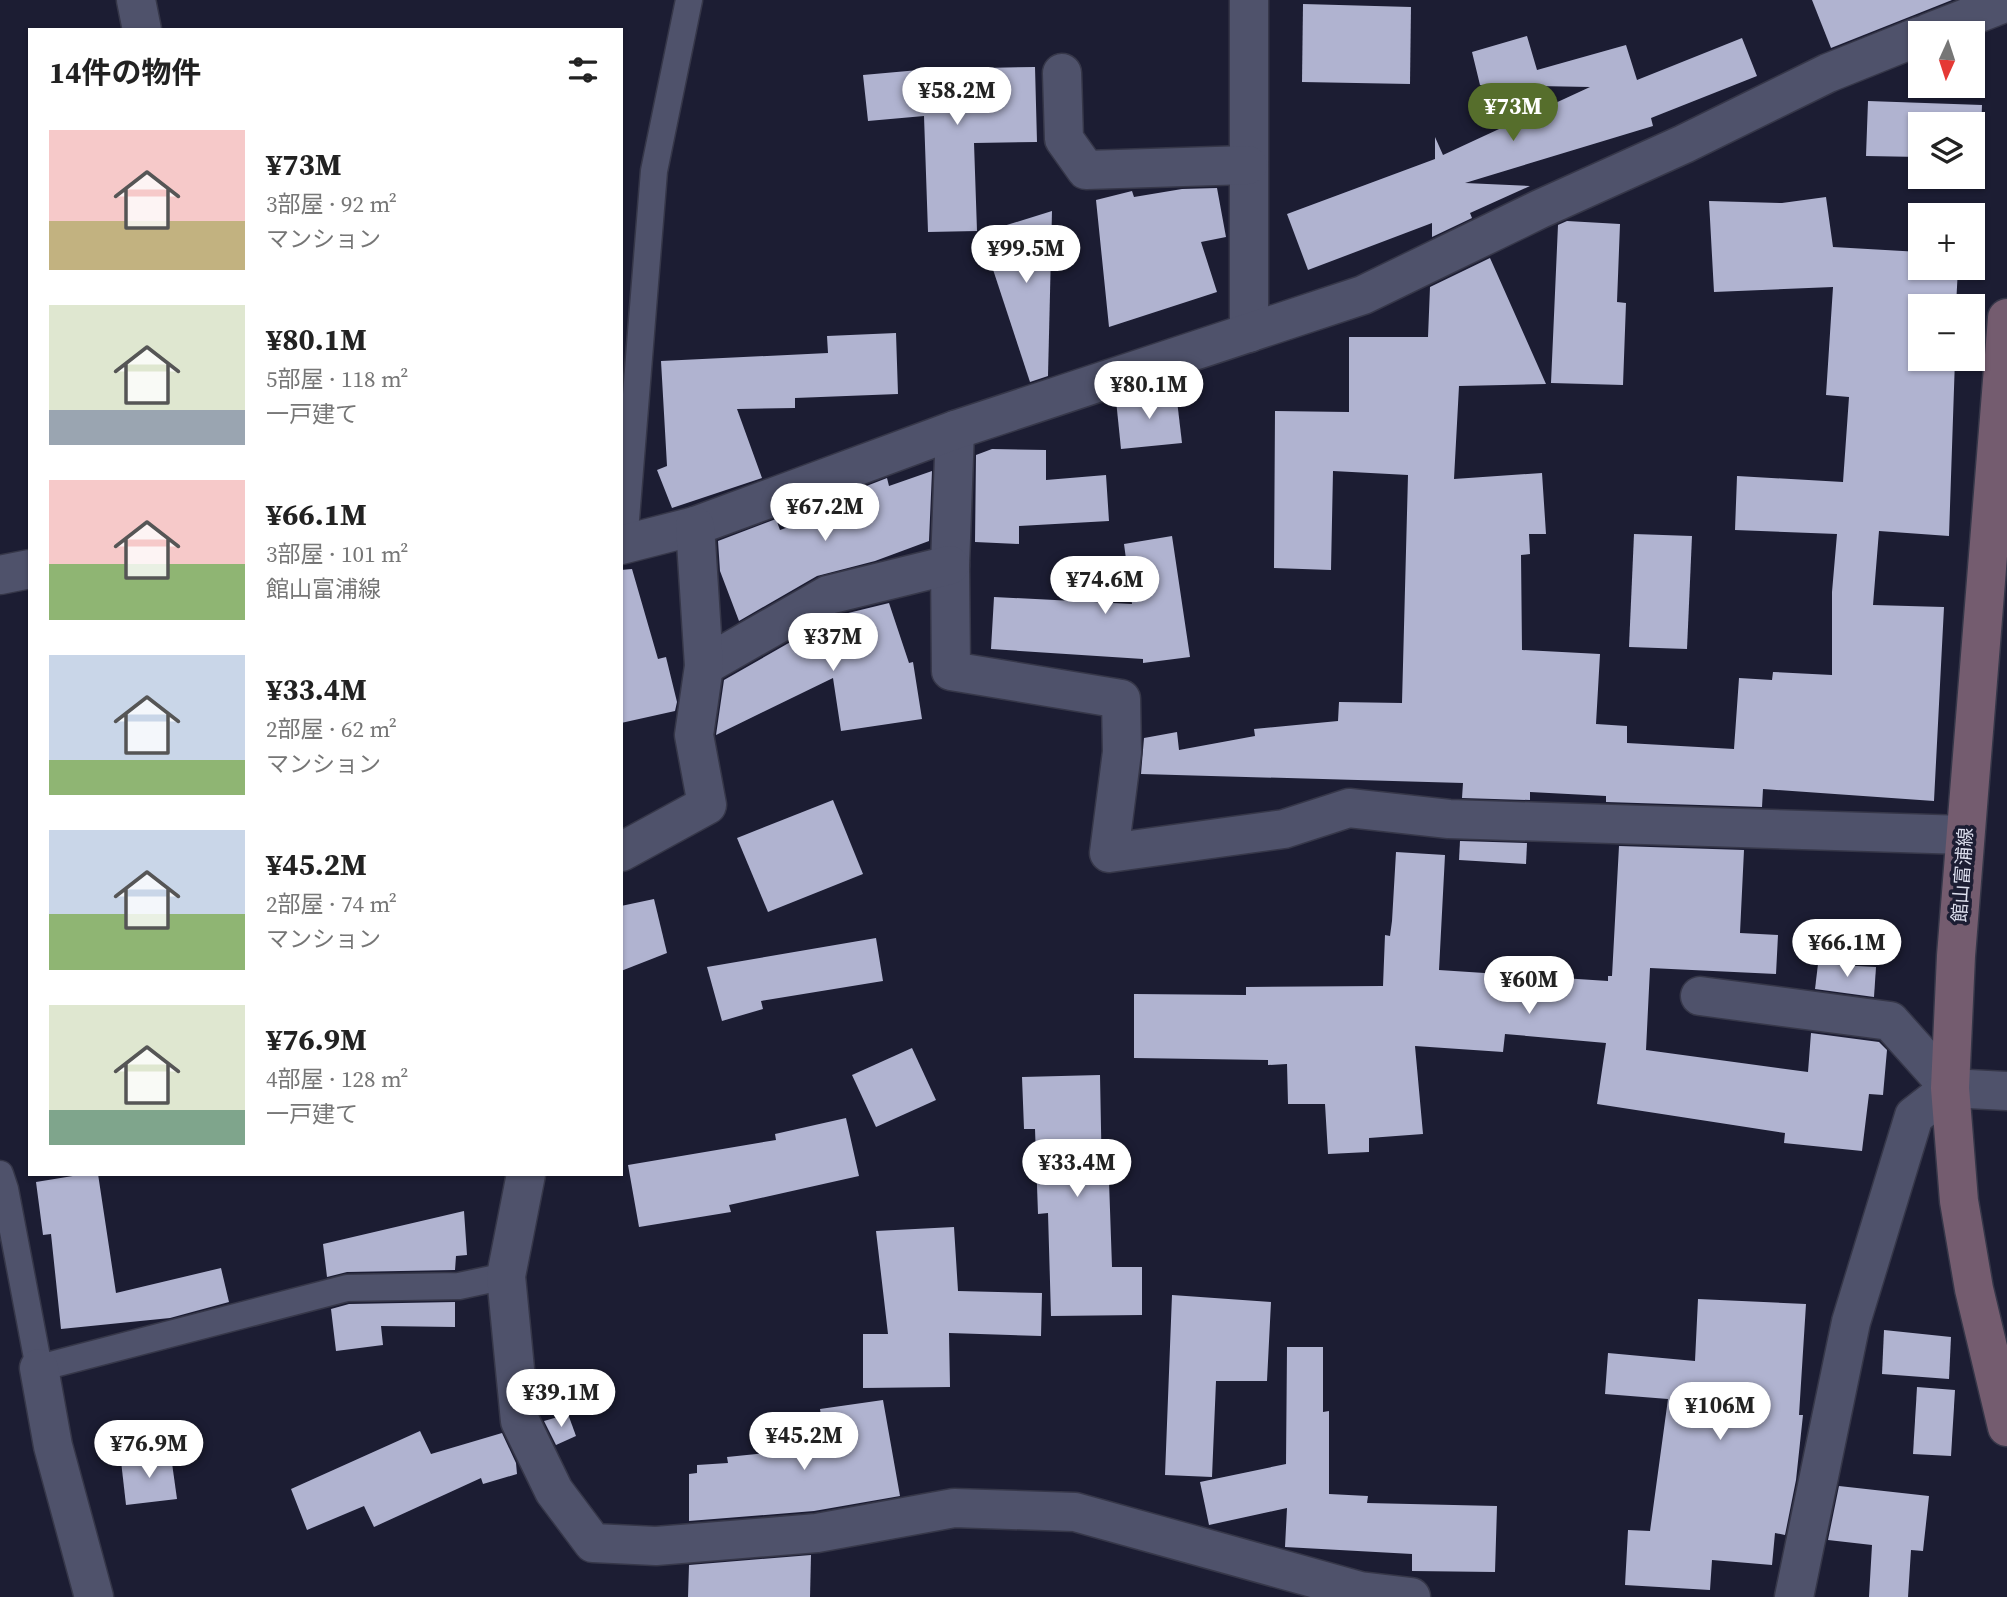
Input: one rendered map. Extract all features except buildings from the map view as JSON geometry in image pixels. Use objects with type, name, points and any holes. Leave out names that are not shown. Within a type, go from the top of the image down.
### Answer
[{"type":"main road","name":"館山富浦線","points":[[2007,318],[1965,835],[1950,1088],[1959,1201],[2000,1369],[2007,1427]]},
{"type":"street","points":[[136,0],[142,28]]},
{"type":"street","points":[[1249,0],[1249,333]]},
{"type":"street","points":[[1959,21],[2007,2]]},
{"type":"street","points":[[623,545],[695,526],[955,430],[1363,295],[1540,209],[1684,144],[1828,72],[1908,41]]},
{"type":"street","points":[[1062,73],[1064,139],[1086,170],[1248,165]]},
{"type":"street","points":[[955,430],[950,565],[951,671],[1121,699],[1122,751],[1109,853],[1284,829],[1349,807],[1449,819],[1965,835]]},
{"type":"street","points":[[623,851],[707,805],[694,735],[704,666],[695,526]]},
{"type":"street","points":[[704,666],[828,595],[950,565]]},
{"type":"street","points":[[0,575],[28,569]]},
{"type":"street","points":[[1700,996],[1890,1021],[1950,1088]]},
{"type":"street","points":[[1794,1597],[1851,1322],[1914,1116],[1950,1088],[2007,1091]]},
{"type":"street","points":[[526,1176],[506,1276],[520,1421],[554,1490],[593,1543],[656,1546],[817,1533],[954,1508],[1076,1511],[1360,1594],[1411,1597]]},
{"type":"street","points":[[39,1368],[53,1446],[94,1597]]},
{"type":"lane","points":[[623,545],[654,171],[689,0]]},
{"type":"lane","points":[[0,1174],[39,1368],[347,1289],[459,1286],[506,1276]]}]
